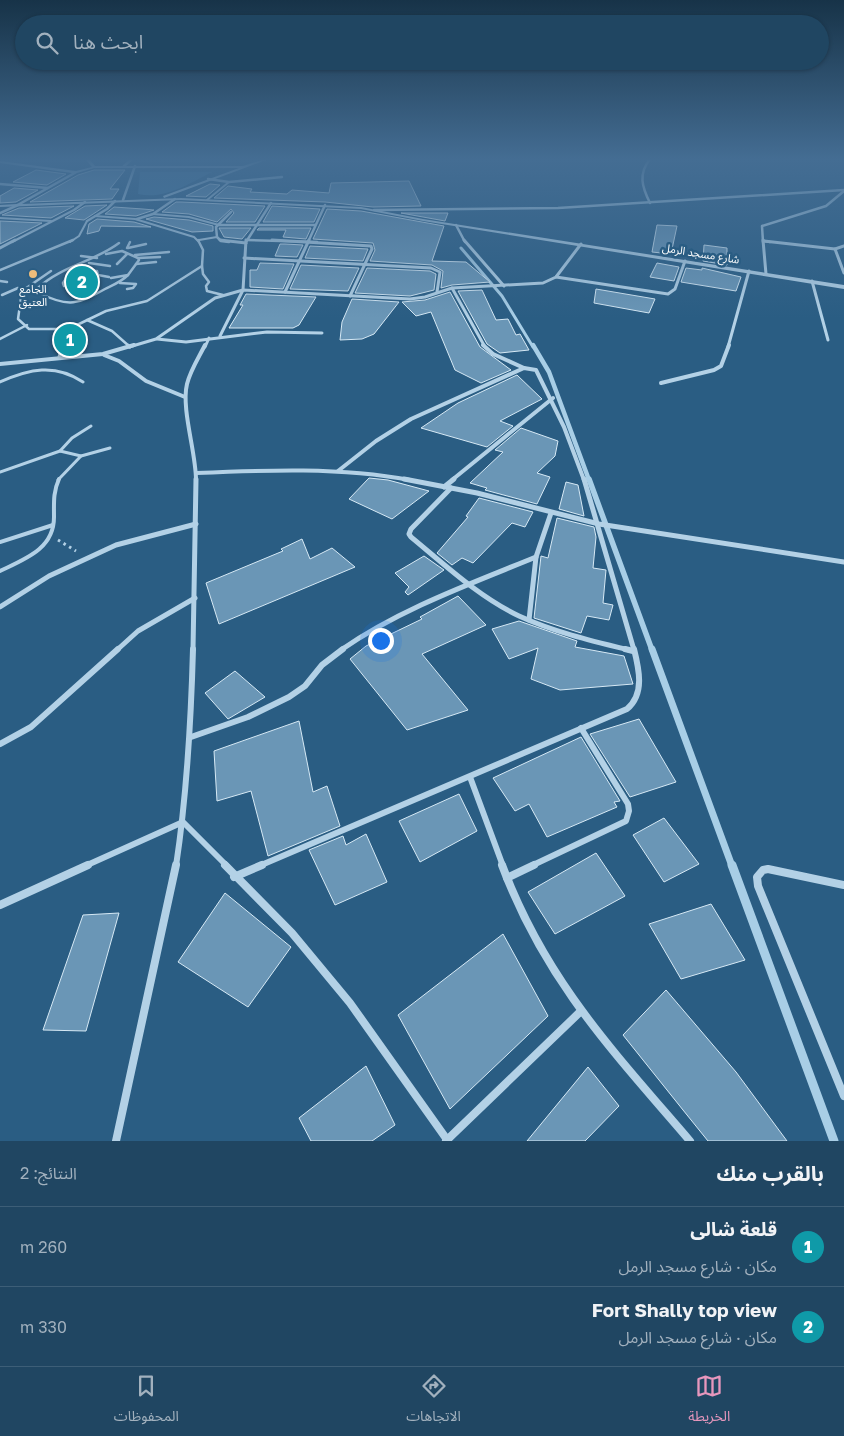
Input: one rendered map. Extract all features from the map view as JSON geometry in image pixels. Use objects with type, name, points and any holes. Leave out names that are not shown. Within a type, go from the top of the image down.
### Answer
[{"type":"street","points":[[0,248],[67,212]]},
{"type":"street","points":[[87,221],[100,212]]},
{"type":"street","points":[[137,219],[156,212]]},
{"type":"street","points":[[231,212],[215,232],[216,237],[221,241],[309,241],[368,245],[372,249],[350,296]]},
{"type":"street","points":[[220,336],[243,290],[246,271],[244,258],[246,242],[265,212]]},
{"type":"street","points":[[285,292],[321,212]]},
{"type":"street","name":"شارع مسجد الرمل","points":[[386,212],[456,225],[844,286]]},
{"type":"street","points":[[766,274],[764,224],[808,212]]},
{"type":"street","points":[[219,225],[315,225]]},
{"type":"street","points":[[456,225],[462,238],[504,286]]},
{"type":"street","points":[[764,241],[835,249],[844,246]]},
{"type":"street","points":[[556,277],[581,244]]},
{"type":"street","points":[[835,249],[844,272]]},
{"type":"street","points":[[244,258],[366,263],[438,270],[440,272],[437,292]]},
{"type":"street","points":[[0,364],[103,354],[130,347],[156,339],[223,295],[243,290],[418,298],[452,288],[543,282],[556,277],[668,294],[675,289],[685,261]]},
{"type":"street","points":[[661,383],[714,370],[721,366],[728,350],[749,271]]},
{"type":"street","points":[[812,281],[828,340]]},
{"type":"street","points":[[234,877],[627,709],[634,703],[639,693],[639,680],[633,651],[599,524],[553,398],[536,370],[524,368],[494,354],[483,345],[452,288]]},
{"type":"street","points":[[156,339],[186,342],[220,336],[267,332],[322,332]]},
{"type":"street","points":[[116,1141],[173,886],[182,822],[191,737],[196,524],[196,473],[185,397],[187,382],[209,338]]},
{"type":"street","points":[[103,354],[119,361],[146,381],[185,397]]},
{"type":"street","points":[[338,471],[376,441],[411,419],[524,368]]},
{"type":"street","points":[[444,487],[553,398]]},
{"type":"street","points":[[196,473],[268,470],[374,473],[451,488],[599,524],[844,562]]},
{"type":"street","points":[[451,488],[411,529],[409,534],[468,584],[528,620],[557,631],[633,651]]},
{"type":"street","points":[[528,620],[536,558],[551,513]]},
{"type":"street","points":[[0,607],[17,594],[83,559],[116,545],[196,524]]},
{"type":"street","points":[[191,737],[259,714],[304,686],[321,666],[365,635],[468,584],[536,558]]},
{"type":"street","points":[[0,744],[31,727],[138,631],[195,598]]},
{"type":"street","points":[[507,878],[626,821],[630,815],[630,808],[581,728]]},
{"type":"street","points":[[470,776],[507,878],[538,946],[580,1012],[690,1141]]},
{"type":"street","points":[[182,822],[234,877],[292,933],[350,1003],[447,1141],[580,1012]]},
{"type":"street","points":[[0,905],[182,822]]},
{"type":"street","points":[[844,885],[768,869],[758,874],[756,881],[844,1096]]},
{"type":"lane","points":[[154,214],[189,217],[219,225]]},
{"type":"lane","points":[[95,216],[137,219],[184,233],[199,240],[216,237]]},
{"type":"lane","points":[[0,218],[51,221]]},
{"type":"lane","points":[[0,270],[54,250],[79,236],[87,221]]},
{"type":"lane","points":[[199,240],[203,247],[203,274],[207,276],[209,282],[206,286],[207,291],[223,295]]},
{"type":"lane","points":[[128,248],[130,242]]},
{"type":"lane","points":[[104,255],[119,244]]},
{"type":"lane","points":[[138,258],[139,260],[128,275],[119,283],[103,289],[93,298],[80,301],[57,301],[38,294],[38,288],[45,281],[86,262],[104,255],[146,244]]},
{"type":"lane","points":[[122,251],[138,258],[160,257]]},
{"type":"lane","points":[[131,256],[169,252]]},
{"type":"lane","points":[[117,264],[127,254]]},
{"type":"lane","points":[[80,256],[97,258]]},
{"type":"lane","points":[[86,262],[110,266]]},
{"type":"lane","points":[[136,264],[156,262]]},
{"type":"lane","points":[[61,364],[64,337],[77,325],[114,308],[148,301],[202,266]]},
{"type":"lane","points":[[51,271],[22,291],[18,319],[29,329],[37,330],[77,325]]},
{"type":"lane","points":[[93,271],[97,271],[101,277],[128,275]]},
{"type":"lane","points":[[64,286],[62,283],[69,274]]},
{"type":"lane","points":[[71,278],[69,283],[74,288]]},
{"type":"lane","points":[[0,281],[7,282]]},
{"type":"lane","points":[[119,283],[136,284],[133,288],[127,289]]},
{"type":"lane","points":[[2,295],[18,288]]},
{"type":"lane","points":[[87,320],[112,332],[130,347]]},
{"type":"lane","points":[[0,339],[26,325]]},
{"type":"lane","points":[[0,382],[27,371],[52,368],[61,369],[83,382]]},
{"type":"lane","points":[[0,472],[24,463],[42,459],[60,451],[72,438],[91,426]]},
{"type":"lane","points":[[60,451],[81,456],[110,448]]},
{"type":"lane","points":[[0,571],[36,552],[49,539],[53,527],[52,504],[58,479],[81,456]]},
{"type":"lane","points":[[0,542],[53,527]]},
{"type":"path","points":[[53,527],[58,540],[71,546],[83,559]]},
{"type":"building","points":[[9,212],[62,212],[51,218],[2,215]]},
{"type":"building","points":[[75,212],[96,212],[84,220],[65,218]]},
{"type":"building","points":[[107,212],[147,212],[136,216],[105,214]]},
{"type":"building","points":[[165,212],[228,212],[217,222],[189,214]]},
{"type":"building","points":[[261,212],[255,222],[226,222],[234,213]]},
{"type":"building","points":[[268,212],[319,212],[314,222],[263,222]]},
{"type":"building","points":[[325,212],[368,212],[444,226],[432,261],[466,262],[490,282],[452,285],[441,288],[443,271],[432,265],[370,261],[375,250],[373,243],[313,239]]},
{"type":"building","points":[[401,213],[448,213],[445,221]]},
{"type":"building","points":[[154,217],[189,220],[213,226],[213,231],[192,232],[146,219]]},
{"type":"building","points":[[97,219],[134,222],[151,227],[101,226],[99,231],[87,234],[89,224]]},
{"type":"building","points":[[0,221],[42,223],[0,244]]},
{"type":"building","points":[[657,225],[677,226],[671,254],[652,252]]},
{"type":"building","points":[[219,228],[251,228],[242,239],[224,237]]},
{"type":"building","points":[[259,228],[311,228],[306,239],[283,237],[286,230],[257,230]]},
{"type":"building","points":[[280,244],[303,245],[297,257],[275,256]]},
{"type":"building","points":[[704,245],[727,248],[727,265],[703,261]]},
{"type":"building","points":[[310,246],[368,249],[363,261],[305,258]]},
{"type":"building","points":[[260,263],[294,264],[283,289],[250,287],[250,270],[257,270]]},
{"type":"building","points":[[657,263],[679,267],[674,281],[650,277]]},
{"type":"building","points":[[301,265],[359,268],[348,291],[290,289]]},
{"type":"building","points":[[367,268],[430,271],[436,274],[434,290],[410,296],[355,293]]},
{"type":"building","points":[[686,268],[702,270],[702,268],[741,277],[736,291],[681,282]]},
{"type":"building","points":[[596,289],[655,299],[649,313],[594,303]]},
{"type":"building","points":[[482,290],[496,320],[508,319],[516,335],[520,334],[529,350],[500,353],[487,344],[458,291]]},
{"type":"building","points":[[450,292],[480,347],[511,370],[481,383],[455,370],[431,312],[416,316],[402,302],[425,300]]},
{"type":"building","points":[[246,294],[316,297],[299,325],[293,328],[229,328],[243,305],[240,305]]},
{"type":"building","points":[[352,299],[399,302],[374,334],[362,339],[340,340],[342,322]]},
{"type":"building","points":[[517,375],[542,399],[500,421],[513,426],[487,447],[421,428],[458,403]]},
{"type":"building","points":[[521,428],[558,441],[555,456],[537,473],[550,477],[537,504],[485,490],[487,488],[470,483],[503,452],[495,450]]},
{"type":"building","points":[[369,478],[388,480],[429,491],[392,519],[349,499]]},
{"type":"building","points":[[566,482],[578,485],[584,516],[559,509]]},
{"type":"building","points":[[479,498],[533,512],[525,527],[512,523],[473,563],[462,558],[452,565],[437,553],[468,517],[466,516]]},
{"type":"building","points":[[557,518],[594,527],[596,537],[593,568],[606,570],[603,603],[613,605],[609,620],[587,616],[581,633],[534,618],[541,556],[548,558]]},
{"type":"building","points":[[302,539],[310,559],[332,548],[355,567],[219,624],[206,583],[283,551],[281,549]]},
{"type":"building","points":[[424,556],[444,570],[408,595],[405,592],[409,587],[395,573]]},
{"type":"building","points":[[458,596],[486,625],[422,654],[468,710],[407,730],[350,659],[366,646],[422,619],[420,617]]},
{"type":"building","points":[[519,621],[577,641],[575,647],[624,656],[633,684],[560,690],[531,679],[538,648],[509,659],[492,629]]},
{"type":"building","points":[[235,671],[265,697],[228,719],[205,693]]},
{"type":"building","points":[[639,719],[676,782],[630,797],[590,734]]},
{"type":"building","points":[[299,721],[313,792],[327,786],[340,826],[268,856],[251,791],[217,801],[214,751]]},
{"type":"building","points":[[581,737],[620,801],[614,802],[617,807],[547,837],[529,804],[515,811],[493,778]]},
{"type":"building","points":[[459,794],[477,831],[420,862],[399,821]]},
{"type":"building","points":[[664,818],[699,864],[664,882],[633,835]]},
{"type":"building","points":[[366,834],[387,882],[335,905],[309,850],[343,836],[346,845]]},
{"type":"building","points":[[596,853],[625,896],[555,934],[528,892]]},
{"type":"building","points":[[225,893],[291,947],[248,1007],[178,962]]},
{"type":"building","points":[[711,904],[745,960],[681,979],[649,924]]},
{"type":"building","points":[[119,913],[86,1031],[43,1030],[83,915]]},
{"type":"building","points":[[503,934],[548,1016],[450,1109],[398,1015]]},
{"type":"building","points":[[666,990],[736,1072],[787,1141],[708,1141],[683,1110],[623,1035]]},
{"type":"building","points":[[366,1066],[395,1125],[372,1141],[311,1141],[299,1118]]},
{"type":"building","points":[[588,1067],[619,1106],[585,1141],[527,1141]]},
{"type":"waterway","points":[[461,248],[502,296],[533,347]]},
{"type":"waterway","points":[[533,345],[549,372],[589,480]]},
{"type":"waterway","points":[[589,479],[652,650]]},
{"type":"waterway","points":[[652,649],[732,866]]},
{"type":"waterway","points":[[732,865],[834,1141]]},
{"type":"place","name":"الجامع العتيق","points":[[33,274]]},
{"type":"place","name":"Fort Shally top view","points":[[82,282]]},
{"type":"place","name":"قلعة شالى","points":[[70,340]]}]
